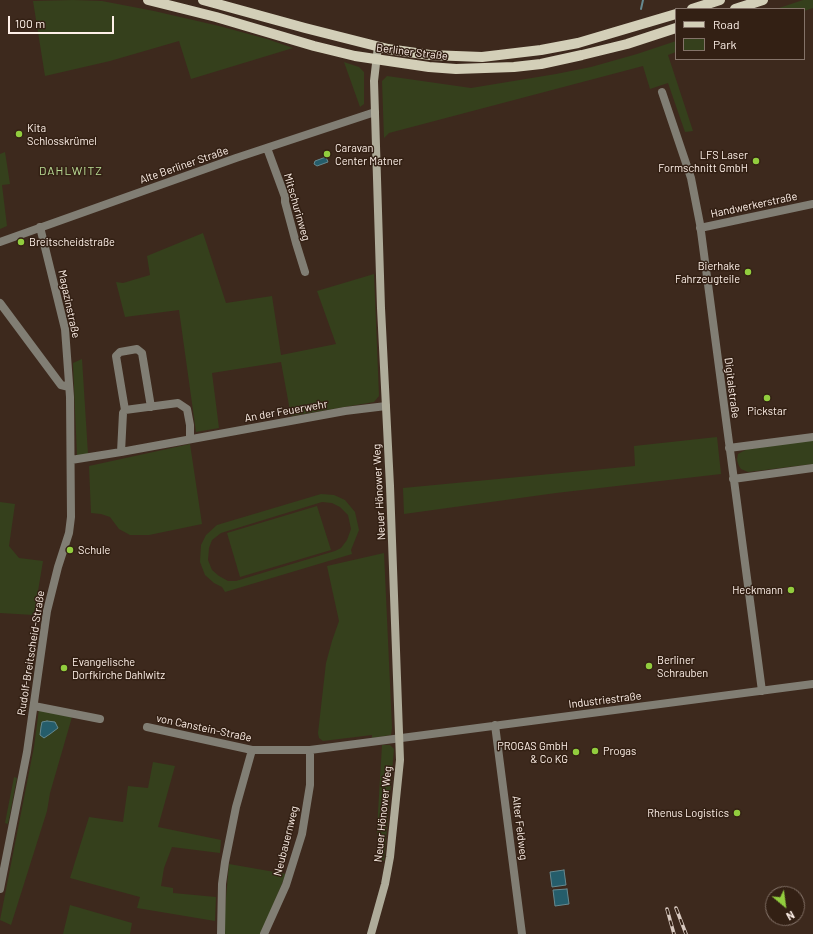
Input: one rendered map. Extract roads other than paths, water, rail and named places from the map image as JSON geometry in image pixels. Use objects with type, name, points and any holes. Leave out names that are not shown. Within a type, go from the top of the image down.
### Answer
[{"type":"main road","name":"Berliner Straße","points":[[148,0],[231,21],[314,46],[355,56],[429,67],[456,69],[514,67],[541,64],[627,44],[675,28]]},
{"type":"main road","name":"Berliner Straße","points":[[203,0],[378,46],[430,55],[482,57],[541,50],[578,43],[675,14]]},
{"type":"main road","points":[[695,8],[720,0]]},
{"type":"main road","points":[[738,8],[763,0]]},
{"type":"main road","name":"Neuer Hönower Weg","points":[[371,934],[385,884],[390,857],[400,760],[381,308],[374,81],[378,46]]},
{"type":"street","name":"Digitalstraße","points":[[662,92],[691,178],[700,228],[762,691]]},
{"type":"street","name":"Alte Berliner Straße","points":[[0,242],[267,148],[375,112]]},
{"type":"street","name":"Mitschurinweg","points":[[267,148],[285,197],[285,202],[305,272]]},
{"type":"street","name":"Handwerkerstraße","points":[[700,228],[813,204]]},
{"type":"street","name":"Magazinstraße","points":[[40,228],[65,329],[69,387]]},
{"type":"street","points":[[0,303],[61,385],[69,387]]},
{"type":"street","points":[[121,452],[123,413],[125,410],[116,356],[120,352],[137,350],[142,352],[151,407]]},
{"type":"street","name":"Rudolf-Breitscheid-Straße","points":[[0,889],[26,754],[47,611],[70,528],[71,460],[69,387]]},
{"type":"street","points":[[125,410],[178,403],[187,409],[190,425],[190,439]]},
{"type":"street","name":"An der Feuerwehr","points":[[71,460],[345,411],[386,406]]},
{"type":"street","points":[[729,448],[813,437]]},
{"type":"street","points":[[733,479],[813,468]]},
{"type":"street","name":"Industriestraße","points":[[399,737],[813,684]]},
{"type":"street","points":[[34,706],[100,719]]},
{"type":"street","name":"Alter Feldweg","points":[[495,725],[522,934]]},
{"type":"street","name":"von Canstein-Straße","points":[[148,727],[252,750],[310,750],[399,737]]},
{"type":"street","points":[[221,934],[222,884],[225,862],[236,807],[252,750]]},
{"type":"street","name":"Neubauernweg","points":[[264,934],[286,885],[302,834],[310,785],[310,750]]},
{"type":"water","points":[[326,157],[328,162],[317,166],[314,164],[315,161]]},
{"type":"water","points":[[42,722],[55,722],[58,728],[44,738],[40,735],[41,727]]},
{"type":"water","points":[[564,870],[566,885],[552,887],[550,872]]},
{"type":"water","points":[[567,889],[569,904],[555,906],[553,890]]},
{"type":"waterway","points":[[641,9],[643,0]]},
{"type":"railway","points":[[676,908],[686,934]]},
{"type":"railway","points":[[667,909],[674,934]]},
{"type":"place","name":"Kita Schlosskrümel","points":[[19,134]]},
{"type":"place","name":"Caravan Center Matner","points":[[327,154]]},
{"type":"place","name":"LFS Laser Formschnitt GmbH","points":[[756,161]]},
{"type":"place","name":"Breitscheidstraße","points":[[21,242]]},
{"type":"place","name":"Bierhake Fahrzeugteile","points":[[748,272]]},
{"type":"place","name":"Pickstar","points":[[767,398]]},
{"type":"place","name":"Schule","points":[[70,550]]},
{"type":"place","name":"Heckmann","points":[[791,590]]},
{"type":"place","name":"Berliner Schrauben","points":[[649,666]]},
{"type":"place","name":"Evangelische Dorfkirche Dahlwitz","points":[[64,668]]},
{"type":"place","name":"Progas","points":[[595,751]]},
{"type":"place","name":"PROGAS GmbH & Co KG","points":[[576,752]]},
{"type":"place","name":"Rhenus Logistics","points":[[737,813]]},
{"type":"district","name":"DAHLWITZ","points":[[71,171]]}]
